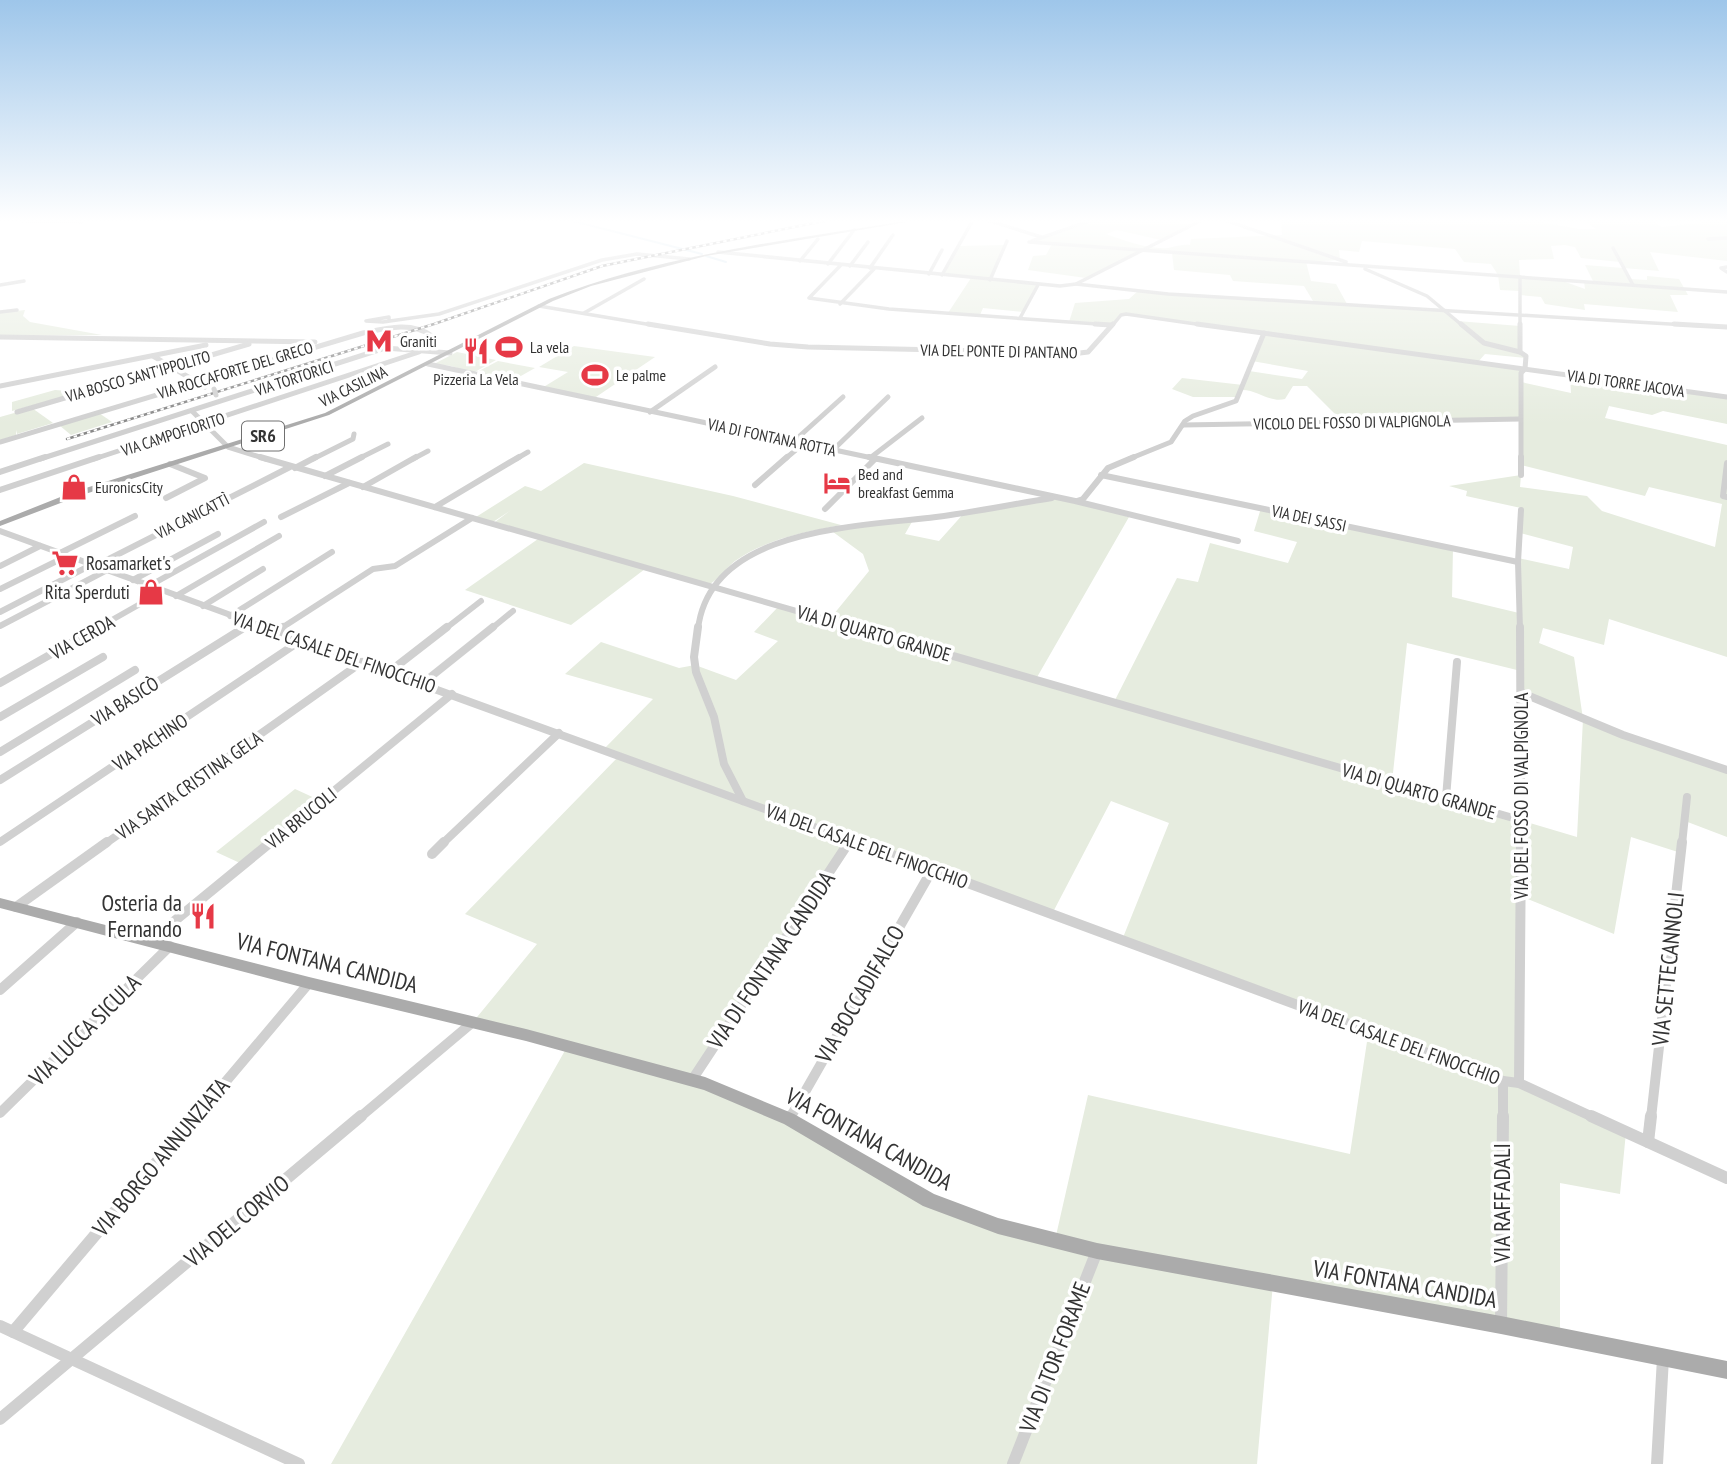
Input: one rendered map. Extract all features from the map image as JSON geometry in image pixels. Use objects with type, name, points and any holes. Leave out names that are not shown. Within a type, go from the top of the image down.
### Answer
[{"type":"main road","name":"VIA CASILINA","points":[[0,524],[71,496],[323,416],[578,288]]},
{"type":"main road","name":"VIA FONTANA CANDIDA","points":[[8,905],[692,1080],[738,1096],[789,1119],[888,1178],[957,1212],[998,1226],[1097,1251],[1501,1325],[1727,1370]]},
{"type":"street","points":[[389,320],[441,314],[517,288]]},
{"type":"street","points":[[584,313],[628,288]]},
{"type":"street","points":[[817,288],[808,297],[841,304],[1111,325],[1126,314],[1525,369]]},
{"type":"street","points":[[841,304],[855,288]]},
{"type":"street","points":[[1020,318],[1036,288]]},
{"type":"street","points":[[1117,288],[1727,327]]},
{"type":"street","points":[[1410,288],[1423,294],[1485,343],[1526,355],[1525,369],[1521,372],[1521,475]]},
{"type":"street","points":[[1520,288],[1520,352]]},
{"type":"street","points":[[1678,288],[1727,292]]},
{"type":"street","name":"VIA DEL PONTE DI PANTANO","points":[[539,306],[770,344],[834,348],[1083,353],[1088,352],[1111,325]]},
{"type":"street","points":[[0,312],[17,310]]},
{"type":"street","points":[[323,343],[370,332],[414,328],[432,335],[435,351]]},
{"type":"street","points":[[1074,501],[1083,499],[1101,475],[1115,465],[1172,441],[1192,416],[1237,400],[1264,333]]},
{"type":"street","name":"VIA ROCCAFORTE DEL GRECO","points":[[0,337],[323,343]]},
{"type":"street","points":[[0,386],[223,341]]},
{"type":"street","name":"VIA BOSCO SANT'IPPOLITO","points":[[17,412],[259,341]]},
{"type":"street","name":"VIA ROCCAFORTE DEL GRECO","points":[[0,442],[323,343]]},
{"type":"street","name":"VIA TORTORICI","points":[[0,472],[388,348],[425,350]]},
{"type":"street","points":[[425,350],[450,353]]},
{"type":"street","name":"VIA CAMPOFIORITO","points":[[0,490],[425,350]]},
{"type":"street","points":[[153,356],[205,387]]},
{"type":"street","name":"VIA DI FONTANA ROTTA","points":[[428,364],[1057,497],[1238,541]]},
{"type":"street","points":[[650,412],[715,368]]},
{"type":"street","name":"VIA DI TORRE JACOVA","points":[[1525,369],[1727,397]]},
{"type":"street","points":[[214,376],[219,402]]},
{"type":"street","points":[[793,442],[843,397]]},
{"type":"street","points":[[833,450],[888,397]]},
{"type":"street","points":[[192,411],[228,447]]},
{"type":"street","points":[[825,509],[873,458],[922,418]]},
{"type":"street","name":"VICOLO DEL FOSSO DI VALPIGNOLA","points":[[1183,425],[1520,419]]},
{"type":"street","name":"VIA CANICATTÌ","points":[[0,612],[353,438],[355,434]]},
{"type":"street","points":[[325,476],[388,444]]},
{"type":"street","points":[[755,485],[803,444]]},
{"type":"street","name":"VIA DI QUARTO GRANDE","points":[[228,447],[1520,820]]},
{"type":"street","points":[[363,487],[428,451]]},
{"type":"street","points":[[435,507],[528,452]]},
{"type":"street","points":[[1727,463],[1723,496],[1727,497]]},
{"type":"street","points":[[166,498],[205,478],[170,464]]},
{"type":"street","name":"VIA DEI SASSI","points":[[1101,475],[1518,562]]},
{"type":"street","points":[[281,517],[349,483]]},
{"type":"street","points":[[743,801],[723,761],[715,719],[694,662],[696,629],[704,603],[713,587],[747,557],[769,545],[798,536],[842,527],[926,519],[1057,497]]},
{"type":"street","name":"VIA DEL FOSSO DI VALPIGNOLA","points":[[1519,1083],[1522,693],[1518,562],[1521,510]]},
{"type":"street","points":[[0,589],[135,516]]},
{"type":"street","points":[[275,632],[373,569],[391,568],[472,517]]},
{"type":"street","points":[[149,586],[264,522]]},
{"type":"street","name":"VIA DEL CASALE DEL FINOCCHIO","points":[[0,531],[230,616],[423,683],[1503,1081],[1519,1083],[1727,1178]]},
{"type":"street","points":[[133,580],[218,534]]},
{"type":"street","points":[[176,596],[279,536]]},
{"type":"street","points":[[0,566],[40,547]]},
{"type":"street","points":[[230,616],[332,552]]},
{"type":"street","points":[[203,606],[263,569]]},
{"type":"street","points":[[0,626],[107,570]]},
{"type":"street","name":"VIA CERDA","points":[[0,683],[163,591]]},
{"type":"street","points":[[389,672],[481,601]]},
{"type":"street","points":[[423,683],[513,611]]},
{"type":"street","name":"VIA BASICÒ","points":[[0,780],[251,623]]},
{"type":"street","name":"VIA PACHINO","points":[[0,842],[300,641]]},
{"type":"street","points":[[0,717],[103,657]]},
{"type":"street","name":"VIA SANTA CRISTINA GELA","points":[[8,905],[362,662]]},
{"type":"street","points":[[1446,798],[1457,663]]},
{"type":"street","points":[[0,752],[135,670]]},
{"type":"street","points":[[1522,693],[1623,736],[1727,770]]},
{"type":"street","name":"VIA BRUCOLI","points":[[150,941],[452,694]]},
{"type":"street","points":[[432,854],[559,733]]},
{"type":"street","name":"VIA SETTECANNOLI","points":[[1648,1142],[1687,797]]},
{"type":"street","name":"VIA DI FONTANA CANDIDA","points":[[692,1080],[851,840]]},
{"type":"street","name":"VIA BOCCADIFALCO","points":[[789,1119],[932,870]]},
{"type":"street","points":[[0,990],[76,922]]},
{"type":"street","name":"VIA LUCCA SICULA","points":[[0,1113],[170,946]]},
{"type":"street","name":"VIA BORGO ANNUNZIATA","points":[[7,1329],[309,983]]},
{"type":"street","name":"VIA DEL CORVIO","points":[[0,1419],[473,1022]]},
{"type":"street","name":"VIA RAFFADALI","points":[[1501,1325],[1503,1081]]},
{"type":"street","name":"VIA DI TOR FORAME","points":[[1013,1464],[1097,1251]]},
{"type":"street","points":[[7,1329],[299,1464]]},
{"type":"street","points":[[1657,1464],[1663,1358]]},
{"type":"shaded area","points":[[964,288],[1036,288],[1023,312],[983,308],[980,315],[948,313]]},
{"type":"shaded area","points":[[1305,288],[1338,288],[1347,304],[1443,309],[1457,321],[1520,326],[1520,352],[1526,358],[1485,354],[1478,362],[1525,369],[1521,382],[1571,393],[1570,375],[1727,397],[1727,424],[1663,411],[1652,415],[1609,406],[1605,418],[1727,445],[1727,657],[1609,619],[1604,645],[1543,628],[1539,643],[1574,657],[1583,719],[1727,769],[1727,837],[1685,821],[1681,853],[1631,837],[1614,934],[1520,896],[1519,1082],[1626,1132],[1620,1194],[1560,1183],[1560,1337],[1273,1283],[1257,1464],[331,1464],[567,1047],[473,1022],[537,944],[465,914],[619,756],[603,750],[653,699],[565,674],[601,642],[679,668],[695,665],[736,680],[778,641],[754,632],[779,606],[829,620],[869,571],[863,554],[829,529],[913,520],[905,534],[939,541],[965,512],[1057,497],[1129,517],[1036,679],[1114,702],[1177,578],[1198,582],[1210,543],[1288,563],[1297,542],[1254,531],[1261,508],[1453,548],[1452,597],[1519,613],[1518,558],[1569,569],[1573,547],[1520,533],[1521,508],[1466,496],[1467,491],[1449,486],[1521,475],[1520,487],[1587,496],[1602,511],[1715,547],[1722,504],[1649,487],[1645,496],[1521,465],[1520,419],[1343,422],[1307,386],[1293,386],[1285,399],[1279,400],[1247,390],[1241,390],[1238,397],[1193,397],[1172,389],[1182,378],[1243,385],[1249,371],[1302,379],[1308,371],[1252,361],[1264,333],[1122,314],[1111,325],[1069,322],[1075,303],[1129,299],[1138,291],[1313,301]],"holes":[[[1407,643],[1521,671],[1522,693],[1583,719],[1577,837],[1392,782]],[[1111,801],[1169,823],[1122,940],[1368,1035],[1350,1154],[1088,1095],[1055,1240],[888,1178],[738,1096],[692,1080],[851,841],[1052,914]]]},
{"type":"shaded area","points":[[1684,288],[1688,295],[1670,295],[1678,312],[1584,304],[1585,310],[1545,304],[1541,297],[1520,295],[1520,291],[1500,290]]},
{"type":"shaded area","points":[[25,310],[23,316],[30,322],[102,335],[0,336],[0,313]]},
{"type":"shaded area","name":"Le palme","points":[[574,346],[655,357],[593,399],[542,388],[568,372],[539,367]]},
{"type":"shaded area","points":[[457,352],[496,360],[473,373],[434,364]]},
{"type":"shaded area","points":[[498,361],[535,368],[512,381],[475,373]]},
{"type":"shaded area","points":[[55,390],[81,392],[12,411],[12,402]]},
{"type":"shaded area","points":[[32,408],[53,423],[17,434],[16,430],[16,435],[0,440],[0,417]]},
{"type":"shaded area","points":[[99,413],[112,422],[71,435],[59,425]]},
{"type":"shaded area","points":[[584,463],[733,496],[841,525],[786,537],[760,547],[735,561],[710,584],[495,522],[511,510],[493,522],[476,517],[525,486],[541,491]]},
{"type":"shaded area","points":[[538,539],[645,569],[571,625],[465,590]]},
{"type":"shaded area","points":[[295,789],[319,800],[240,863],[216,852]]},
{"type":"railway","points":[[67,439],[434,324],[537,288]]},
{"type":"place","name":"Graniti","points":[[379,341]]},
{"type":"place","name":"La vela","points":[[509,347]]},
{"type":"place","name":"Pizzeria La Vela","points":[[476,351]]},
{"type":"place","name":"Le palme","points":[[595,375]]},
{"type":"place","name":"Bed and breakfast Gemma","points":[[837,483]]},
{"type":"place","name":"EuronicsCity","points":[[74,487]]},
{"type":"place","name":"Rosamarket's","points":[[65,563]]},
{"type":"place","name":"Rita Sperduti","points":[[151,592]]},
{"type":"place","name":"Osteria da Fernando","points":[[203,916]]}]
